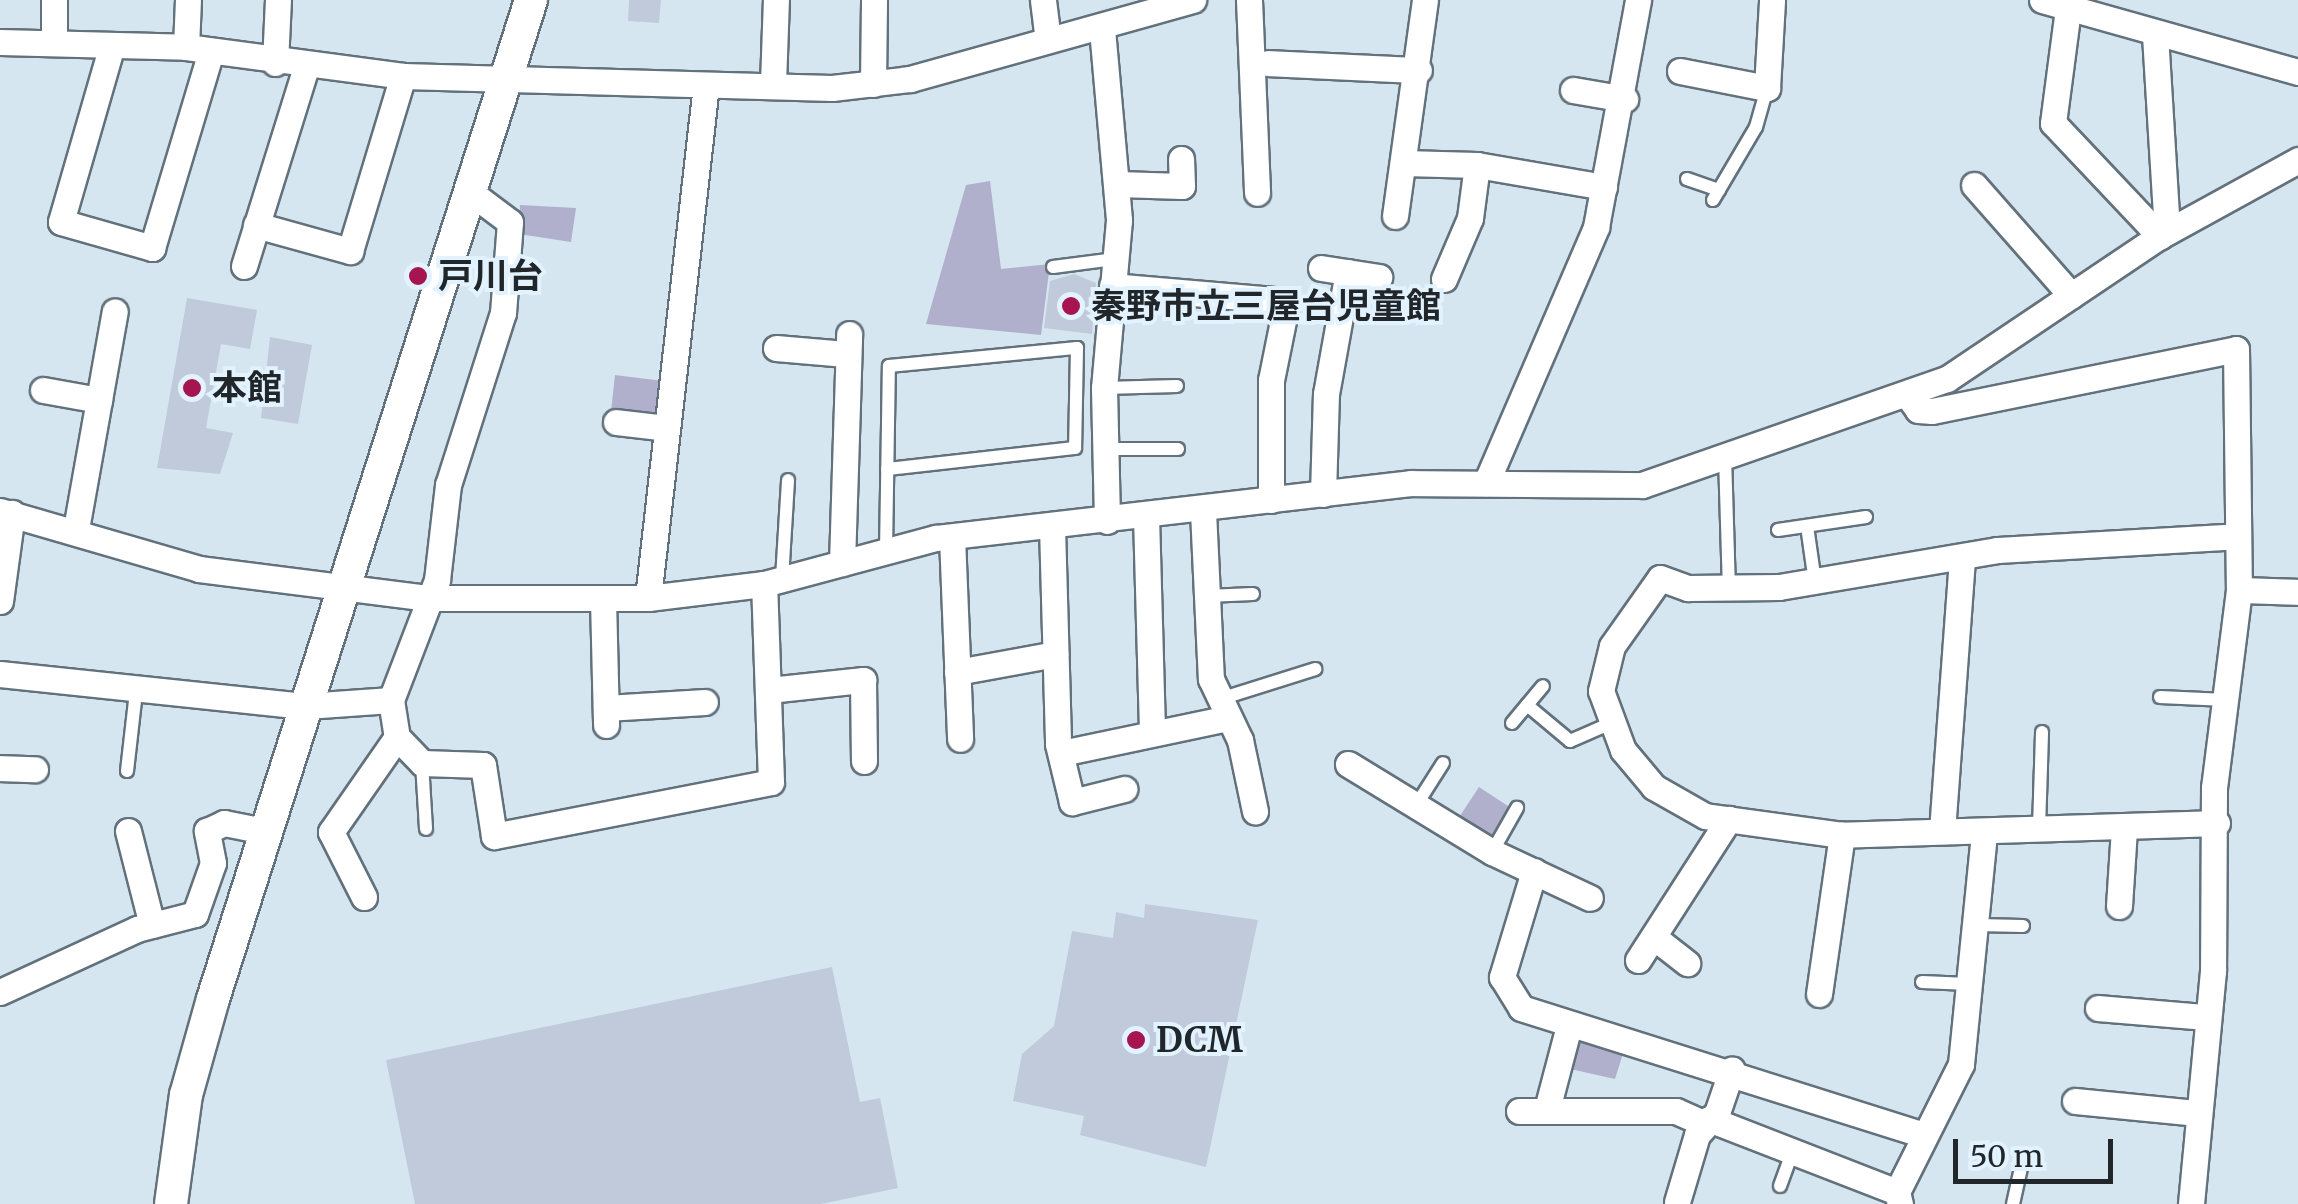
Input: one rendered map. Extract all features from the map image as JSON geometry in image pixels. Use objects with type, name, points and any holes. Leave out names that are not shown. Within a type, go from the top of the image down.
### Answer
[{"type":"street","points":[[54,0],[54,42]]},
{"type":"street","points":[[112,45],[61,222],[152,248],[198,49],[188,0]]},
{"type":"street","points":[[275,63],[278,0]]},
{"type":"street","points":[[171,1204],[186,1094],[264,831],[531,0]]},
{"type":"street","points":[[773,84],[776,0]]},
{"type":"street","points":[[874,0],[874,84]]},
{"type":"street","points":[[1043,0],[1048,38]]},
{"type":"street","points":[[0,42],[198,49],[275,63],[402,76],[706,85],[874,84],[1048,38],[1102,29],[1161,4],[1193,0]]},
{"type":"street","points":[[1248,0],[1257,193]]},
{"type":"street","points":[[1396,216],[1418,70],[1424,0]]},
{"type":"street","points":[[1486,483],[1596,227],[1626,98],[1638,0]]},
{"type":"street","points":[[1680,71],[1767,88],[1772,0]]},
{"type":"street","points":[[2042,0],[2086,8],[2155,35],[2298,72]]},
{"type":"street","points":[[2086,8],[2052,123],[2163,234]]},
{"type":"street","points":[[1102,29],[1118,184],[1102,449],[1107,521]]},
{"type":"street","points":[[2155,35],[2163,234]]},
{"type":"street","points":[[1268,63],[1418,70]]},
{"type":"street","points":[[244,266],[306,67]]},
{"type":"street","points":[[256,225],[350,251],[402,76]]},
{"type":"street","points":[[648,598],[706,85]]},
{"type":"street","points":[[1574,90],[1626,98]]},
{"type":"street","points":[[1118,184],[1182,186],[1182,159]]},
{"type":"street","points":[[0,601],[6,512],[76,529],[199,569],[429,598],[603,599],[648,598],[773,581],[952,537],[1323,494],[1486,483],[1642,484],[1908,396],[1988,358],[2071,295],[2163,234],[2298,160]]},
{"type":"street","points":[[1404,163],[1478,165],[1604,187]]},
{"type":"street","points":[[1444,278],[1470,218],[1478,165]]},
{"type":"street","points":[[1974,185],[2071,295]]},
{"type":"street","points":[[470,192],[510,222],[503,313],[448,484],[429,598],[391,700],[397,737],[422,763],[483,764],[494,836],[771,782],[773,581]]},
{"type":"street","points":[[1322,268],[1380,277]]},
{"type":"street","points":[[1323,494],[1326,394],[1348,272]]},
{"type":"street","points":[[1112,286],[1287,301],[1271,380],[1271,500]]},
{"type":"street","points":[[76,529],[115,310]]},
{"type":"street","points":[[776,348],[848,344],[834,439],[842,563]]},
{"type":"street","points":[[1908,396],[1918,410],[1932,411],[2236,349],[2238,590],[2226,700],[2190,1204]]},
{"type":"street","points":[[43,390],[100,400]]},
{"type":"street","points":[[616,422],[667,428]]},
{"type":"street","points":[[1203,510],[1211,679],[1224,708],[1255,811]]},
{"type":"street","points":[[1146,516],[1152,730]]},
{"type":"street","points":[[1052,526],[1061,805],[1124,789]]},
{"type":"street","points":[[2217,823],[2038,834],[1842,835],[1729,819],[1689,809],[1654,787],[1607,725],[1604,665],[1650,583],[1660,578],[1729,590],[1814,582],[2073,544],[2238,536]]},
{"type":"street","points":[[952,537],[960,738]]},
{"type":"street","points":[[1942,832],[1962,559]]},
{"type":"street","points":[[2238,590],[2298,592]]},
{"type":"street","points":[[603,599],[606,717],[690,709]]},
{"type":"street","points":[[957,672],[1055,654]]},
{"type":"street","points":[[0,674],[136,692],[306,706],[391,700]]},
{"type":"street","points":[[769,690],[862,680],[864,760]]},
{"type":"street","points":[[1062,754],[1224,708]]},
{"type":"street","points":[[364,897],[331,832],[397,737]]},
{"type":"street","points":[[1348,764],[1492,852],[1590,898]]},
{"type":"street","points":[[0,768],[35,769]]},
{"type":"street","points":[[1638,960],[1729,819]]},
{"type":"street","points":[[0,992],[152,926],[196,914],[213,864],[206,840],[214,825],[264,831]]},
{"type":"street","points":[[2119,906],[2124,828]]},
{"type":"street","points":[[128,831],[152,926]]},
{"type":"street","points":[[1814,982],[1819,928],[1842,835]]},
{"type":"street","points":[[1519,1111],[1676,1110],[1793,1150],[1898,1198],[1961,1064],[1978,925],[1984,835]]},
{"type":"street","points":[[1534,871],[1502,977],[1521,1008],[1569,1026],[1732,1069],[1925,1135]]},
{"type":"street","points":[[1655,938],[1687,963]]},
{"type":"street","points":[[2098,1008],[2206,1017]]},
{"type":"street","points":[[1547,1109],[1569,1026]]},
{"type":"street","points":[[1678,1202],[1706,1121],[1732,1069]]},
{"type":"street","points":[[2075,1100],[2198,1113]]},
{"type":"lane","points":[[1687,179],[1716,195],[1756,128],[1767,88]]},
{"type":"lane","points":[[1053,266],[1115,259]]},
{"type":"lane","points":[[886,551],[887,477],[888,458],[889,366],[1077,348],[1075,448],[906,467],[887,469]]},
{"type":"lane","points":[[1104,388],[1177,386]]},
{"type":"lane","points":[[1102,449],[1178,449]]},
{"type":"lane","points":[[1726,456],[1729,590]]},
{"type":"lane","points":[[773,581],[788,480]]},
{"type":"lane","points":[[1778,530],[1866,517]]},
{"type":"lane","points":[[1806,526],[1814,582]]},
{"type":"lane","points":[[1207,596],[1253,594]]},
{"type":"lane","points":[[1224,708],[1315,669]]},
{"type":"lane","points":[[1512,723],[1543,686]]},
{"type":"lane","points":[[126,771],[136,692]]},
{"type":"lane","points":[[2160,697],[2226,700]]},
{"type":"lane","points":[[1527,705],[1570,741],[1607,725]]},
{"type":"lane","points":[[2038,834],[2042,732]]},
{"type":"lane","points":[[422,763],[426,829]]},
{"type":"lane","points":[[1415,807],[1443,763]]},
{"type":"lane","points":[[1492,852],[1517,808]]},
{"type":"lane","points":[[1978,925],[2024,926]]},
{"type":"lane","points":[[1922,982],[1971,984]]},
{"type":"lane","points":[[1780,1186],[1793,1150]]},
{"type":"lane","points":[[2013,1204],[2023,1159]]},
{"type":"shaded area","points":[[990,181],[1001,269],[1050,264],[1041,335],[926,324],[966,185]]},
{"type":"shaded area","points":[[520,205],[576,208],[571,242],[519,234]]},
{"type":"shaded area","points":[[615,375],[663,381],[660,412],[611,412]]},
{"type":"shaded area","points":[[1479,787],[1511,808],[1493,837],[1456,822]]},
{"type":"shaded area","points":[[1581,1036],[1625,1047],[1615,1079],[1566,1068],[1572,1041]]},
{"type":"building","points":[[629,0],[661,0],[659,23],[628,21]]},
{"type":"building","name":"秦野市立三屋台児童館","points":[[1074,274],[1096,283],[1092,334],[1044,328],[1050,281]]},
{"type":"building","name":"本館","points":[[187,298],[257,310],[250,349],[221,344],[206,428],[233,433],[220,474],[157,468]]},
{"type":"building","points":[[270,337],[312,345],[298,424],[261,418]]},
{"type":"building","name":"DCM","points":[[1145,904],[1258,920],[1206,1167],[1080,1135],[1084,1116],[1013,1101],[1022,1054],[1054,1026],[1072,931],[1113,938],[1116,912],[1144,918]]},
{"type":"building","points":[[832,967],[860,1102],[880,1098],[898,1188],[821,1204],[415,1204],[386,1060]]},
{"type":"place","name":"戸川台","points":[[418,276]]},
{"type":"place","name":"秦野市立三屋台児童館","points":[[1071,306]]},
{"type":"place","name":"本館","points":[[192,388]]},
{"type":"place","name":"DCM","points":[[1136,1040]]}]
